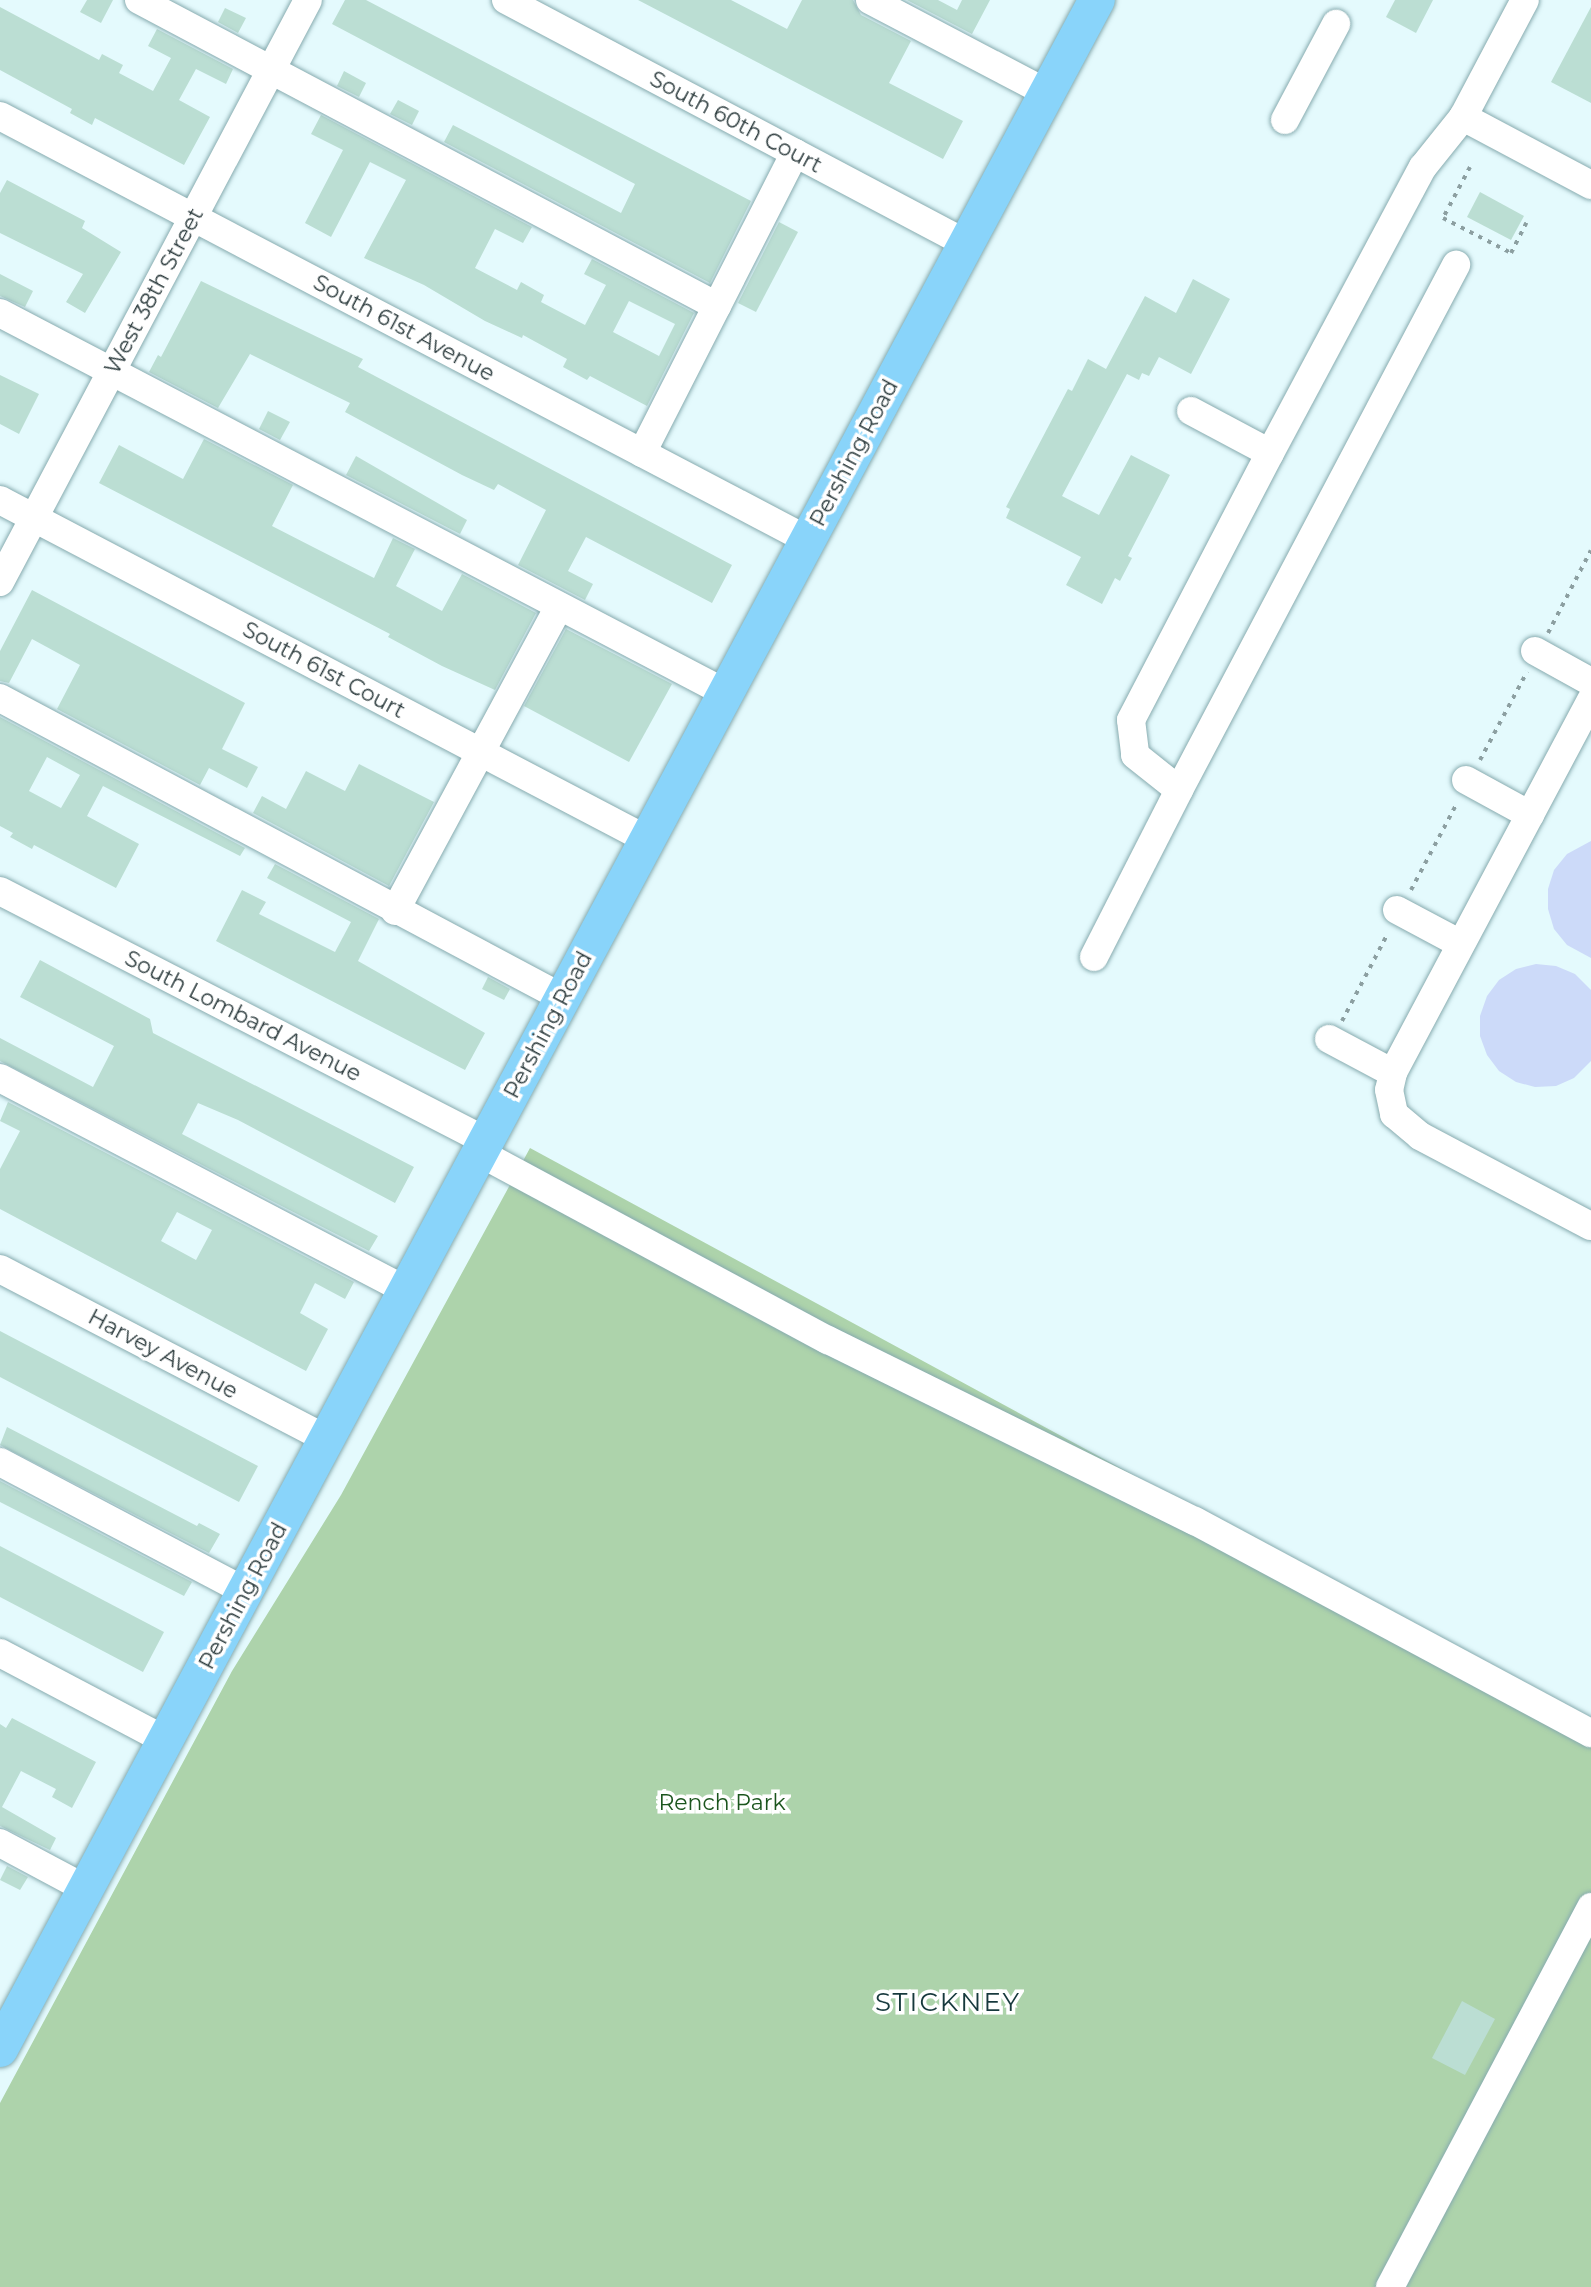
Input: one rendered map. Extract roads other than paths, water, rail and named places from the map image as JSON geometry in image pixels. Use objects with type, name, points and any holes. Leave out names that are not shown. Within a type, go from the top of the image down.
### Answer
[{"type":"main road","name":"Pershing Road","points":[[1,2043],[1097,0]]},
{"type":"street","points":[[139,0],[717,306]]},
{"type":"street","name":"West 38th Street","points":[[0,582],[308,0]]},
{"type":"street","name":"South 60th Court","points":[[506,0],[967,244]]},
{"type":"street","points":[[870,0],[1047,93]]},
{"type":"street","points":[[1179,790],[1135,755],[1131,720],[1423,167],[1463,117],[1525,0]]},
{"type":"street","points":[[1285,120],[1336,24]]},
{"type":"street","name":"South 61st Avenue","points":[[0,116],[808,540]]},
{"type":"street","points":[[1463,117],[1591,185]]},
{"type":"street","points":[[642,453],[795,153]]},
{"type":"street","points":[[1094,957],[1456,265]]},
{"type":"street","points":[[0,313],[726,693]]},
{"type":"street","points":[[1191,411],[1270,453]]},
{"type":"street","name":"South 61st Court","points":[[0,500],[648,840]]},
{"type":"street","points":[[395,911],[559,606]]},
{"type":"street","points":[[1537,652],[1591,682]]},
{"type":"street","points":[[0,698],[563,998]]},
{"type":"street","points":[[1591,700],[1393,1073],[1389,1090],[1394,1114],[1420,1136],[1591,1226]]},
{"type":"street","points":[[1469,781],[1530,815]]},
{"type":"street","name":"South Lombard Avenue","points":[[0,891],[483,1147],[828,1340],[1195,1521],[1591,1733]]},
{"type":"street","points":[[1399,911],[1461,944]]},
{"type":"street","points":[[1334,1034],[1393,1073]]},
{"type":"street","points":[[0,1078],[406,1290]]},
{"type":"street","name":"Harvey Avenue","points":[[0,1269],[326,1439]]},
{"type":"street","points":[[0,1462],[245,1591]]},
{"type":"street","points":[[0,1653],[165,1740]]},
{"type":"street","points":[[0,1843],[86,1889]]},
{"type":"street","points":[[1390,2287],[1591,1907]]},
{"type":"water","points":[[1591,841],[1591,958],[1567,945],[1554,929],[1548,909],[1548,889],[1554,870],[1567,854]]},
{"type":"water","points":[[1536,964],[1556,966],[1575,974],[1591,990],[1591,1061],[1574,1078],[1556,1086],[1535,1087],[1516,1082],[1499,1071],[1487,1055],[1480,1036],[1480,1016],[1487,996],[1499,980],[1516,969]]},
{"type":"district","name":"STICKNEY","points":[[948,2003]]},
{"type":"park label","name":"Rench Park","points":[[722,1803]]}]
